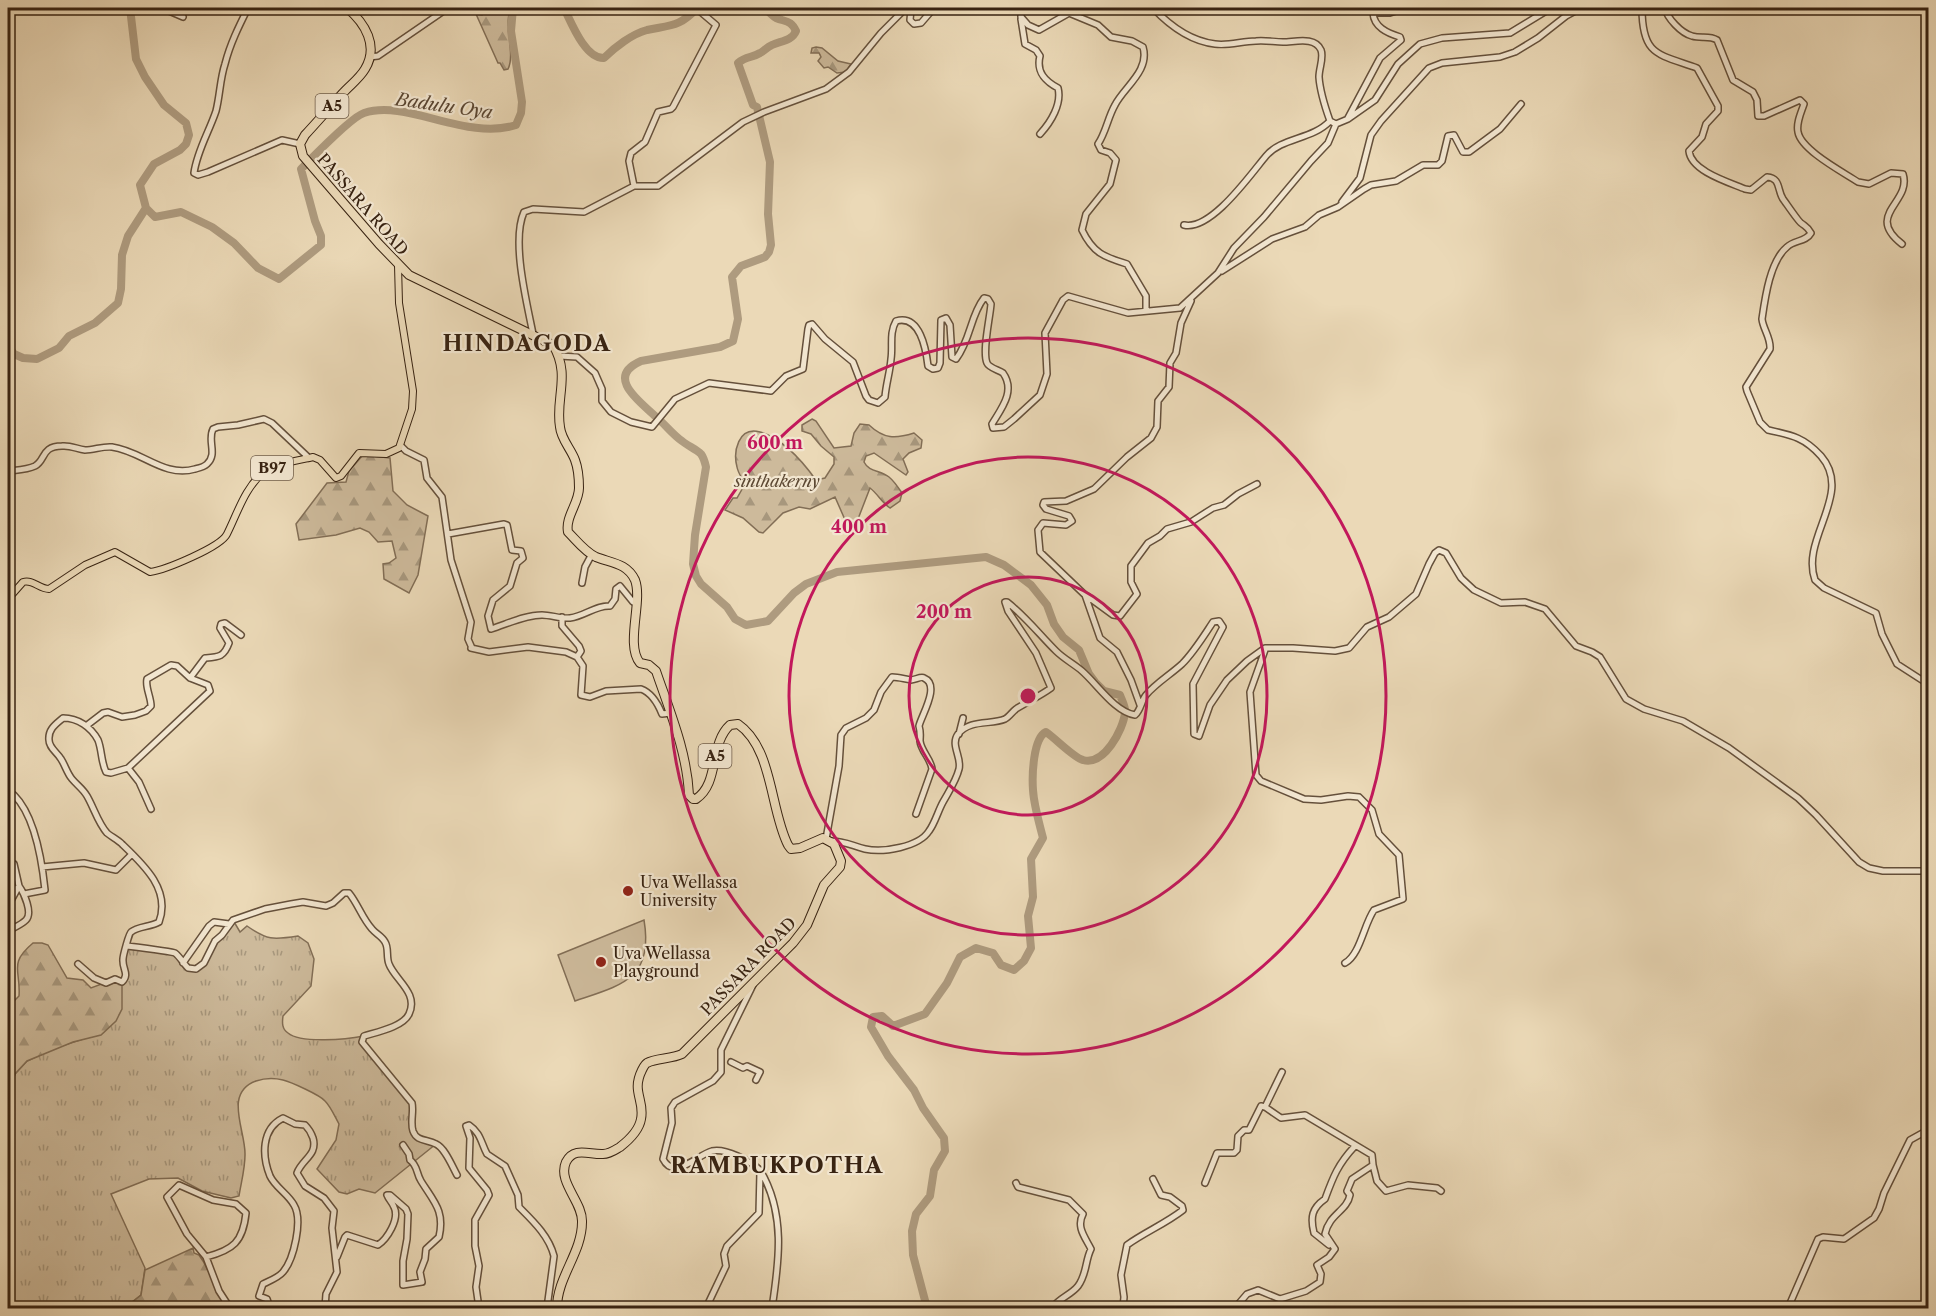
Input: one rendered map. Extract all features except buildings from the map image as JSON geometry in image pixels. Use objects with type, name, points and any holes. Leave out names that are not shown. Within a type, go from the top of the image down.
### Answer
[{"type":"highway","points":[[347,8],[355,15],[367,33],[371,47],[369,57]]},
{"type":"highway","name":"PASSARA ROAD","points":[[369,57],[360,76],[305,135],[300,144],[303,156],[398,265],[422,283],[550,342],[558,356]]},
{"type":"highway","name":"A5","points":[[558,356],[563,390],[559,416],[560,429],[576,460],[579,488],[567,528],[579,544],[592,554],[622,566],[630,573],[637,590],[634,628],[636,656],[640,663],[650,665],[656,671],[688,772],[689,795],[696,799],[704,792],[722,736],[733,723],[738,724],[750,735],[763,760],[783,836],[791,849],[796,850],[819,839],[828,840]]},
{"type":"highway","name":"PASSARA ROAD","points":[[557,1308],[559,1287],[576,1251],[582,1229],[581,1213],[565,1176],[564,1169],[568,1159],[577,1152],[608,1154],[633,1135],[641,1120],[642,1111],[637,1086],[644,1066],[648,1062],[673,1058],[682,1054],[807,925],[824,885],[840,867],[839,854],[834,844],[828,840]]},
{"type":"main road","points":[[398,265],[399,303],[413,391],[412,409],[401,446]]},
{"type":"main road","name":"B97","points":[[8,599],[22,582],[30,582],[43,589],[49,589],[85,565],[115,552],[150,572],[186,559],[225,537],[243,498],[263,472],[270,468],[313,457],[320,460],[336,478],[345,472],[359,453],[386,454],[396,451],[401,446]]},
{"type":"street","points":[[8,12],[11,8]]},
{"type":"street","points":[[162,8],[183,17]]},
{"type":"street","points":[[248,8],[236,29],[224,64],[216,110],[196,157],[194,173],[198,175],[208,172],[282,140],[300,144]]},
{"type":"street","points":[[369,57],[378,56],[448,8]]},
{"type":"street","points":[[533,334],[522,276],[520,250],[521,219],[524,212],[532,209],[584,212],[634,186],[658,186],[751,117],[826,89],[849,72],[880,33],[907,8],[911,9],[910,20],[914,24],[921,23],[934,8]]},
{"type":"street","points":[[1021,8],[1025,44],[1040,56],[1038,62],[1040,74],[1047,82],[1058,88],[1059,93],[1052,118],[1040,134]]},
{"type":"street","points":[[558,356],[576,357],[595,374],[602,389],[602,400],[611,412],[643,426],[652,427],[679,397],[694,392],[709,383],[771,391],[786,376],[803,369],[808,329],[812,324],[825,339],[853,362],[866,396],[878,402],[885,397],[891,358],[892,327],[896,321],[903,319],[907,321],[920,333],[925,342],[928,366],[933,369],[938,368],[941,320],[946,318],[950,325],[952,357],[956,358],[966,342],[977,307],[984,298],[988,299],[991,304],[986,349],[987,363],[1003,373],[1008,386],[1007,398],[992,424],[993,428],[998,429],[1014,419],[1040,395],[1047,374],[1046,333],[1063,300],[1068,296],[1080,298],[1128,313],[1180,308],[1218,273],[1234,248],[1328,143],[1333,123],[1319,78],[1322,51],[1317,44],[1310,41],[1265,40],[1232,45],[1214,44],[1182,33],[1154,8]]},
{"type":"street","points":[[1348,119],[1380,58],[1401,40],[1400,37],[1390,34],[1377,25],[1373,13],[1390,13],[1405,8]]},
{"type":"street","points":[[1184,225],[1200,224],[1210,218],[1250,178],[1276,147],[1348,119],[1375,100],[1398,64],[1420,44],[1442,38],[1510,33],[1551,8]]},
{"type":"street","points":[[1338,207],[1360,178],[1371,135],[1429,68],[1442,63],[1500,57],[1515,52],[1581,8]]},
{"type":"street","points":[[1642,8],[1642,30],[1647,42],[1658,55],[1697,68],[1718,106],[1718,111],[1706,124],[1702,137],[1689,151],[1692,161],[1698,167],[1745,189],[1751,190],[1767,177],[1773,178],[1778,182],[1784,200],[1800,223],[1808,227],[1811,233],[1809,237],[1791,243],[1776,260],[1762,319],[1770,342],[1770,349],[1746,387],[1747,391],[1760,422],[1768,430],[1797,437],[1814,449],[1830,470],[1833,480],[1832,490],[1824,521],[1816,538],[1813,559],[1815,580],[1824,588],[1876,614],[1882,634],[1897,664],[1929,684]]},
{"type":"street","points":[[1665,8],[1669,18],[1689,35],[1717,40],[1733,80],[1754,93],[1758,116],[1764,116],[1800,100],[1804,104],[1798,132],[1806,146],[1858,182],[1869,184],[1892,173],[1903,174],[1904,186],[1889,213],[1887,224],[1892,236],[1902,244]]},
{"type":"street","points":[[634,186],[629,161],[631,153],[645,142],[658,112],[673,107],[716,25],[698,10]]},
{"type":"street","points":[[1021,17],[1028,25],[1039,30],[1070,13],[1098,25],[1111,37],[1132,41],[1143,47],[1139,72],[1115,104],[1098,144],[1101,150],[1114,156],[1115,169],[1110,184],[1086,214],[1082,230],[1095,251],[1110,259],[1128,264],[1146,296],[1146,311]]},
{"type":"street","points":[[1218,273],[1272,239],[1305,227],[1319,215],[1338,207],[1371,186],[1396,181],[1423,165],[1438,165],[1442,161],[1448,136],[1454,135],[1463,152],[1469,152],[1500,129],[1521,104]]},
{"type":"street","points":[[1192,299],[1181,323],[1176,353],[1170,363],[1169,387],[1158,401],[1157,427],[1151,438],[1127,457],[1094,489],[1066,501],[1043,504],[1046,509],[1069,516],[1072,521],[1066,525],[1042,523],[1038,531],[1040,552],[1085,595],[1113,615],[1120,616],[1137,594],[1131,582],[1131,566],[1148,543],[1169,528],[1191,522],[1257,484]]},
{"type":"street","points":[[8,471],[31,468],[37,465],[48,450],[55,446],[65,445],[86,450],[111,447],[177,472],[188,471],[202,467],[212,458],[210,439],[213,429],[264,419],[272,423],[309,458]]},
{"type":"street","points":[[401,446],[424,460],[427,478],[442,497],[451,560],[471,622],[468,639],[472,648],[498,652],[528,647],[566,652],[577,657],[583,666],[581,695],[590,697],[606,691],[632,689],[646,691],[659,705],[662,714],[671,713]]},
{"type":"street","points":[[447,534],[507,525],[512,549],[521,551],[523,558],[517,562],[510,586],[493,600],[488,616],[491,629],[532,616],[568,618],[581,616],[603,605],[610,606],[615,599],[616,589],[620,586],[636,602]]},
{"type":"street","points":[[959,734],[969,726],[1005,719],[1015,710],[1051,688],[1036,653],[1005,605],[1007,602],[1056,651],[1081,669],[1124,712],[1135,715],[1147,694],[1191,655],[1215,621],[1219,621],[1223,627],[1209,651],[1192,690],[1194,734],[1199,736],[1210,705],[1234,671],[1265,648],[1335,651],[1349,648],[1367,627],[1389,617],[1416,594],[1435,552],[1443,551],[1461,578],[1474,590],[1501,603],[1525,602],[1545,609],[1576,646],[1600,657],[1626,699],[1644,709],[1683,721],[1730,748],[1798,798],[1859,862],[1869,868],[1883,871],[1922,871],[1929,875]]},
{"type":"street","points":[[582,583],[585,567],[592,554]]},
{"type":"street","points":[[1085,595],[1100,638],[1117,652],[1140,705]]},
{"type":"street","points":[[562,617],[561,623],[566,632],[581,651],[577,657]]},
{"type":"street","points":[[190,678],[205,658],[220,657],[225,654],[229,643],[220,628],[221,624],[232,627],[241,635]]},
{"type":"street","points":[[1265,648],[1250,692],[1256,775],[1261,781],[1304,799],[1359,797],[1372,810],[1379,834],[1400,855],[1403,899],[1374,910],[1355,952],[1345,963]]},
{"type":"street","points":[[78,964],[94,978],[106,983],[115,979],[122,982],[126,975],[123,959],[129,934],[133,930],[159,922],[163,904],[158,885],[150,873],[122,843],[102,827],[87,795],[70,778],[62,760],[50,745],[48,736],[52,728],[63,718],[76,720],[86,726],[98,740],[101,761],[106,772],[111,773],[128,768],[210,690],[203,682],[190,678],[177,666],[171,665],[147,679],[151,706],[146,711],[122,717],[108,712],[103,713],[86,726]]},
{"type":"street","points":[[916,814],[932,769],[931,762],[920,743],[919,726],[931,696],[930,686],[925,678],[910,680],[892,677],[881,692],[874,710],[867,718],[846,728],[841,735],[839,766],[828,840],[848,842],[865,849],[907,846],[922,839],[930,830],[957,776],[960,765],[955,743],[963,718]]},
{"type":"street","points":[[128,768],[139,782],[151,809]]},
{"type":"street","points":[[14,795],[27,813],[42,867],[45,890],[24,894]]},
{"type":"street","points":[[42,867],[84,863],[116,870],[131,855]]},
{"type":"street","points":[[8,906],[17,889],[14,864]]},
{"type":"street","points":[[8,876],[17,889],[24,894],[29,914],[26,920],[8,931]]},
{"type":"street","points":[[127,946],[174,952],[192,970],[204,963],[215,940],[222,935],[232,920],[265,909],[303,902],[326,906],[344,893],[349,893],[372,930],[387,944],[387,959],[391,969],[409,992],[411,1007],[409,1016],[398,1024],[364,1036],[363,1042],[412,1102],[412,1129],[417,1137],[436,1144],[457,1175]]},
{"type":"street","points":[[183,963],[209,926],[214,922],[230,924]]},
{"type":"street","points":[[757,978],[721,1050],[721,1072],[713,1081],[675,1102],[671,1108],[672,1123],[663,1159],[671,1168],[679,1168],[712,1151],[724,1151],[760,1170],[778,1217],[779,1227],[772,1308]]},
{"type":"street","points":[[731,1062],[760,1072],[756,1080]]},
{"type":"street","points":[[1265,1107],[1282,1072]]},
{"type":"street","points":[[1205,1183],[1217,1153],[1234,1153],[1237,1150],[1238,1136],[1244,1130],[1249,1130],[1261,1106],[1281,1118],[1305,1115],[1372,1155],[1377,1181],[1386,1191],[1408,1185],[1437,1188],[1441,1191]]},
{"type":"street","points":[[270,1308],[267,1299],[259,1296],[263,1284],[282,1274],[292,1254],[298,1226],[294,1204],[271,1177],[264,1149],[269,1128],[283,1118],[295,1124],[305,1125],[310,1130],[315,1144],[314,1152],[297,1173],[305,1186],[324,1198],[334,1211],[332,1228],[337,1272],[326,1294],[325,1308]]},
{"type":"street","points":[[479,1308],[476,1287],[479,1266],[475,1246],[475,1220],[489,1195],[469,1168],[470,1138],[466,1126],[469,1125],[476,1129],[482,1138],[487,1154],[505,1166],[518,1195],[519,1207],[539,1227],[553,1251],[547,1308]]},
{"type":"street","points":[[1788,1308],[1818,1239],[1822,1237],[1844,1239],[1872,1221],[1880,1209],[1884,1193],[1910,1140],[1929,1130]]},
{"type":"street","points":[[336,1259],[347,1236],[378,1245],[382,1244],[392,1229],[395,1219],[394,1207],[387,1195],[390,1195],[406,1209],[408,1214],[402,1285],[422,1282],[420,1272],[426,1249],[439,1237],[441,1214],[403,1145]]},
{"type":"street","points":[[1334,1250],[1314,1233],[1311,1215],[1318,1204],[1325,1199],[1328,1186],[1338,1168],[1355,1146]]},
{"type":"street","points":[[1235,1308],[1247,1294],[1258,1290],[1280,1299],[1306,1291],[1320,1282],[1321,1274],[1317,1265],[1329,1257],[1334,1250],[1334,1246],[1325,1234],[1327,1224],[1349,1201],[1350,1196],[1347,1191],[1352,1179],[1373,1165]]},
{"type":"street","points":[[706,1308],[726,1266],[724,1254],[728,1246],[759,1213],[760,1170]]},
{"type":"street","points":[[1123,1308],[1121,1275],[1127,1245],[1183,1210],[1182,1206],[1170,1197],[1161,1196],[1153,1179]]},
{"type":"street","points":[[1016,1184],[1027,1191],[1069,1200],[1083,1214],[1080,1220],[1081,1229],[1091,1249],[1086,1258],[1087,1266],[1078,1287],[1056,1302],[1052,1308]]},
{"type":"street","points":[[206,1257],[229,1249],[238,1241],[244,1228],[246,1213],[236,1204],[213,1200],[179,1185],[167,1197],[188,1234],[206,1257],[219,1291],[230,1308]]},
{"type":"green space","points":[[484,8],[512,8],[508,20],[511,55],[508,69],[504,70],[498,63],[476,14],[482,15]]},
{"type":"green space","points":[[812,48],[822,48],[838,61],[851,64],[846,72],[837,73],[828,67],[824,68],[818,61],[821,57],[819,53],[811,53]]},
{"type":"green space","name":"sinthakerny","points":[[812,419],[816,421],[834,448],[851,446],[854,433],[860,424],[869,425],[880,433],[890,436],[914,433],[922,440],[921,448],[909,453],[903,459],[908,472],[906,475],[874,453],[866,456],[864,462],[866,465],[886,475],[896,484],[902,493],[900,501],[890,508],[870,488],[858,519],[854,523],[846,522],[835,497],[810,509],[799,507],[783,513],[763,533],[743,518],[725,510],[733,498],[737,498],[745,484],[738,469],[736,454],[742,436],[753,431],[768,435],[784,445],[816,480],[825,478],[834,464],[834,457],[811,434],[802,431],[802,425]]},
{"type":"green space","points":[[363,455],[390,458],[393,491],[407,505],[428,516],[418,575],[409,593],[384,579],[383,564],[396,558],[392,541],[378,542],[369,532],[360,528],[336,535],[299,540],[296,524],[327,483],[346,482],[349,471]]},
{"type":"green space","points":[[233,920],[240,932],[247,926],[265,936],[276,938],[298,936],[308,943],[314,959],[311,986],[283,1016],[285,1030],[294,1036],[314,1040],[364,1036],[362,1039],[412,1103],[414,1133],[436,1144],[375,1193],[359,1189],[347,1194],[339,1192],[317,1169],[336,1140],[339,1124],[327,1103],[312,1092],[283,1080],[256,1081],[240,1094],[238,1103],[245,1155],[239,1196],[231,1198],[202,1191],[178,1178],[149,1179],[111,1194],[145,1268],[141,1295],[128,1308],[8,1308],[8,1223],[12,1213],[8,1182],[8,1094],[15,1074],[27,1061],[55,1048],[86,1038],[124,980],[123,964],[127,946],[174,952],[192,970],[204,963],[210,949]]},
{"type":"green space","name":"Uva Wellassa Playground","points":[[644,920],[646,940],[644,955],[639,967],[631,977],[607,990],[575,1001],[558,955]]},
{"type":"green space","points":[[33,943],[48,945],[67,978],[83,980],[91,988],[115,979],[122,982],[122,1009],[116,1021],[101,1035],[73,1042],[27,1061],[15,1074],[8,1094],[8,1002],[14,1001],[19,996],[18,962],[25,950]]},
{"type":"green space","points":[[193,1248],[194,1253],[199,1255],[203,1261],[228,1308],[128,1308],[141,1295],[145,1270]]},
{"type":"waterway","name":"Badulu Oya","points":[[130,8],[136,59],[164,105],[186,123],[189,135],[186,144],[180,150],[154,164],[140,185],[146,208],[155,217],[181,212],[212,227],[234,243],[258,268],[279,279],[321,245],[321,236],[301,169],[358,116],[381,110],[399,111],[477,128],[497,129],[516,125],[521,113],[522,102],[511,31],[513,8]]},
{"type":"waterway","name":"Badulu Oya","points":[[564,8],[585,46],[597,57],[604,58],[618,45],[636,35],[680,22],[697,8]]},
{"type":"waterway","points":[[765,8],[775,17],[790,23],[796,31],[789,39],[738,63],[753,105],[757,107],[770,162],[768,214],[771,245],[769,252],[765,257],[741,266],[732,277],[738,319],[733,341],[720,347],[641,361],[631,367],[626,374],[625,381],[634,396],[678,438],[701,454],[704,461],[706,467],[695,535],[693,564],[696,576],[701,584],[727,607],[735,619],[746,625],[768,621],[794,593],[806,584],[837,572],[986,557],[1004,565],[1031,585],[1047,605],[1054,624],[1063,637],[1079,650],[1095,682],[1104,691],[1120,695],[1125,708],[1121,728],[1111,745],[1098,758],[1083,760],[1046,732],[1038,742],[1033,767],[1033,790],[1043,838],[1031,859],[1033,897],[1028,916],[1031,948],[1024,961],[1014,970],[1001,965],[993,953],[976,948],[960,957],[947,983],[925,1014],[893,1026],[882,1016],[873,1017],[871,1027],[888,1056],[914,1090],[923,1108],[944,1138],[945,1151],[934,1170],[930,1196],[916,1214],[912,1231],[913,1255],[927,1308]]},
{"type":"waterway","points":[[8,346],[14,354],[23,358],[37,359],[59,348],[69,336],[95,323],[118,303],[121,289],[122,255],[128,236],[146,208]]},
{"type":"place","name":"Uva Wellassa University","points":[[628,891]]},
{"type":"place","name":"Uva Wellassa Playground","points":[[601,962]]},
{"type":"district","name":"HINDAGODA","points":[[527,343]]},
{"type":"district","name":"RAMBUKPOTHA","points":[[777,1165]]}]
